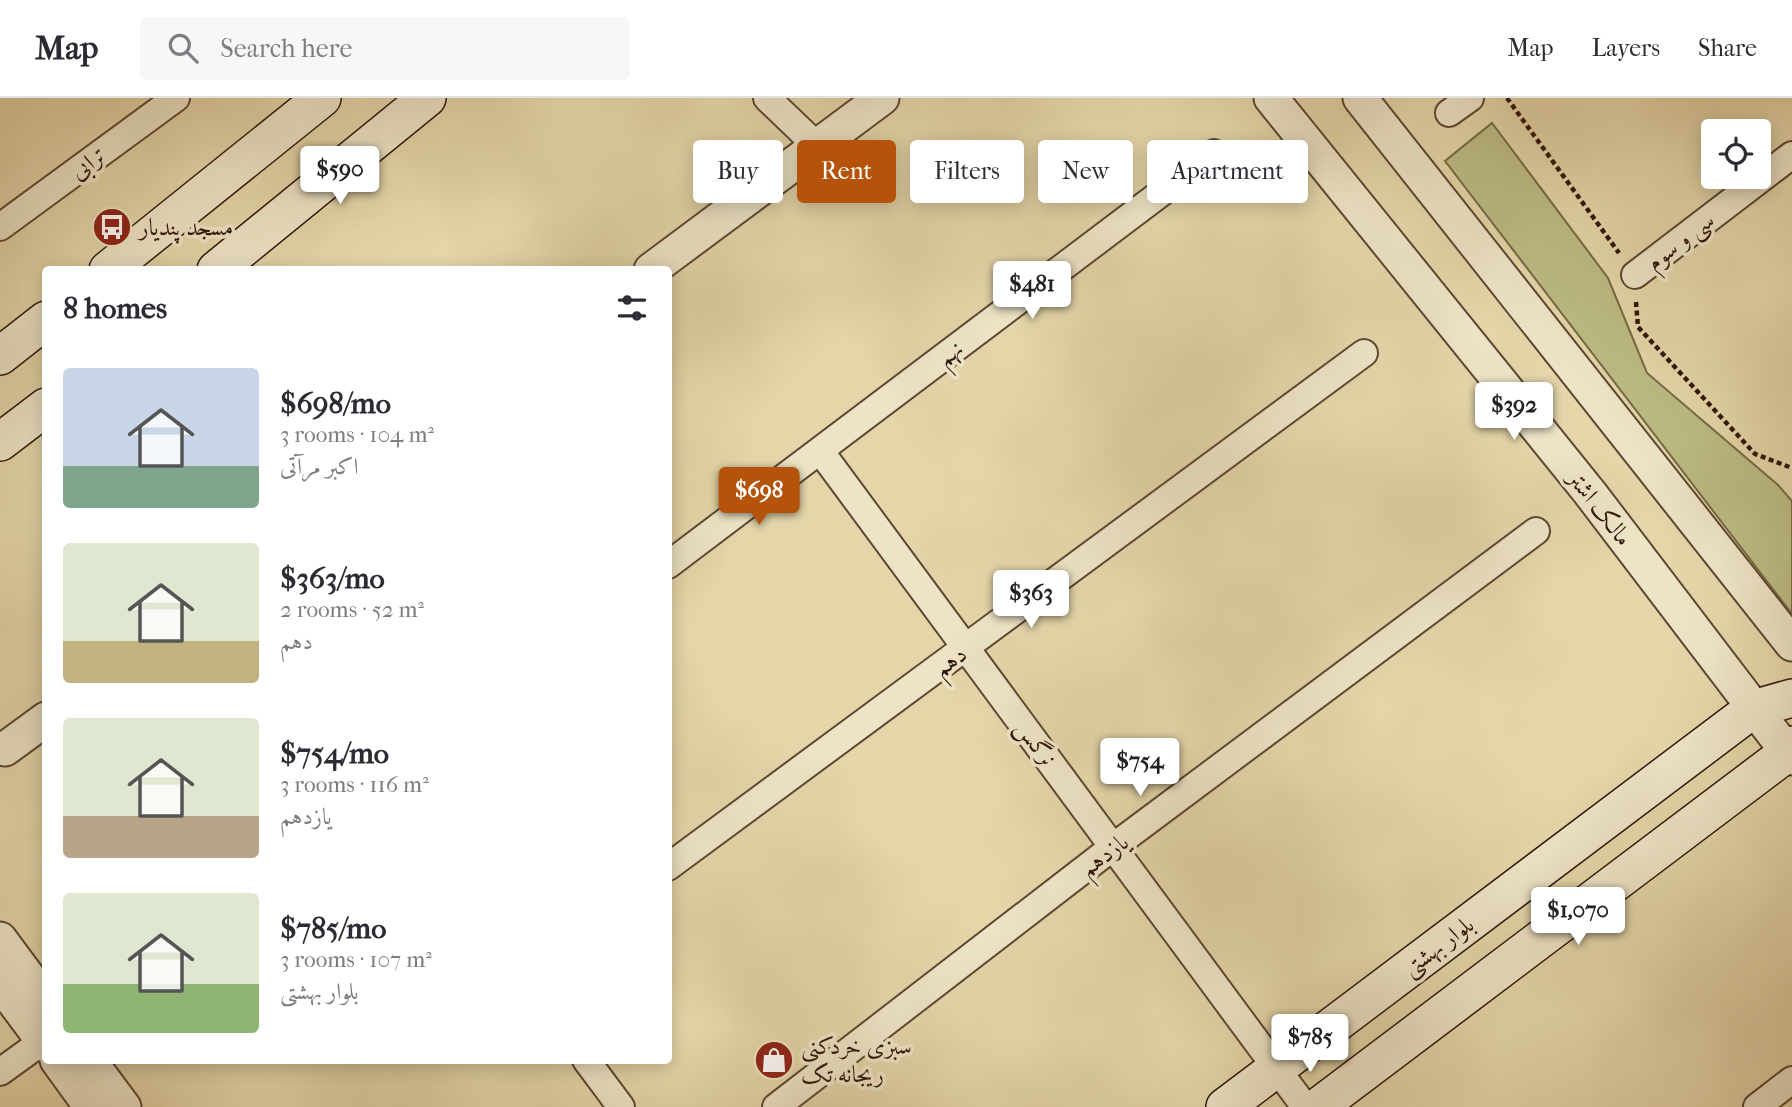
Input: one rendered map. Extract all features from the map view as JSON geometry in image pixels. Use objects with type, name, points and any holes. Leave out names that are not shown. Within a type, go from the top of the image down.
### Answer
[{"type":"main road","points":[[113,266],[322,98]]},
{"type":"main road","points":[[221,266],[428,98]]},
{"type":"main road","points":[[0,356],[42,323]]},
{"type":"main road","points":[[0,442],[42,410]]},
{"type":"main road","name":"بلوار بهشتی","points":[[1225,1107],[1753,709],[1792,698]]},
{"type":"main road","points":[[1318,1107],[1790,752]]},
{"type":"street","name":"ترابی","points":[[0,227],[176,98]]},
{"type":"street","points":[[767,98],[811,140]]},
{"type":"street","points":[[825,140],[882,98]]},
{"type":"street","name":"مالک اشتر","points":[[1271,98],[1590,493],[1753,709],[1790,752]]},
{"type":"street","points":[[1360,98],[1792,645]]},
{"type":"street","name":"سی و سوم","points":[[1635,275],[1792,155]]},
{"type":"street","points":[[656,266],[797,161]]},
{"type":"street","name":"نهم","points":[[672,562],[1148,203]]},
{"type":"street","name":"دهم","points":[[672,864],[967,649],[1364,353]]},
{"type":"street","name":"نرگس","points":[[821,452],[1306,1107]]},
{"type":"street","name":"یازدهم","points":[[776,1107],[1113,847],[1536,531]]},
{"type":"street","points":[[5,749],[42,722]]},
{"type":"street","points":[[0,939],[42,996]]},
{"type":"street","points":[[0,983],[42,1041]]},
{"type":"street","points":[[0,1072],[42,1052]]},
{"type":"street","points":[[59,1064],[91,1107]]},
{"type":"street","points":[[92,1064],[124,1107]]},
{"type":"street","points":[[589,1064],[621,1107]]},
{"type":"street","points":[[1757,1107],[1792,1080]]},
{"type":"path","points":[[1507,98],[1635,275],[1637,327],[1755,454],[1792,468]]},
{"type":"green space","points":[[1492,123],[1608,278],[1647,373],[1778,485],[1792,501],[1792,614],[1445,161]]},
{"type":"place","name":"مسجد پندیار","points":[[112,227]]},
{"type":"place","name":"سبزی خردکنی ریجانه تک","points":[[774,1060]]}]
